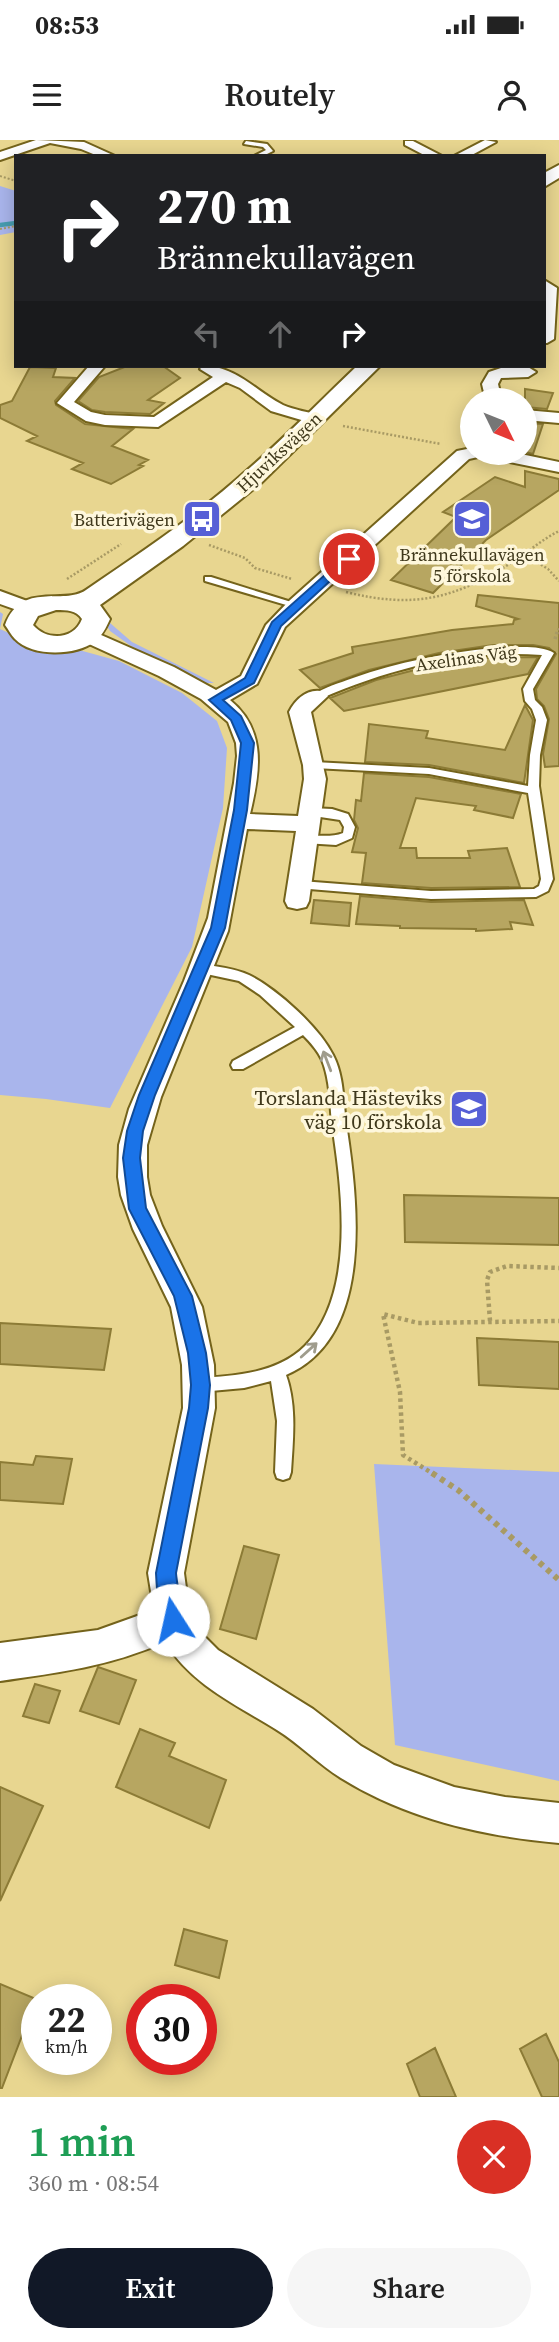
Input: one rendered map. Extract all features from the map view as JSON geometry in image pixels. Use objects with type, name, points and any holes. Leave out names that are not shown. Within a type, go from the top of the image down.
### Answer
[{"type":"main road","name":"Hjuviksvägen","points":[[82,605],[139,566],[327,423],[368,368]]},
{"type":"main road","points":[[0,649],[29,638],[57,643],[85,635],[95,626],[96,619],[93,613],[82,605],[56,602],[31,609],[20,618],[19,625],[29,638]]},
{"type":"street","points":[[0,156],[50,140],[84,146],[104,154]]},
{"type":"street","points":[[464,154],[490,142]]},
{"type":"street","points":[[409,143],[432,154]]},
{"type":"street","points":[[547,339],[551,288]]},
{"type":"street","points":[[95,368],[65,403],[86,416],[133,423],[158,422],[225,376]]},
{"type":"street","points":[[207,368],[251,388],[277,408],[327,423]]},
{"type":"street","points":[[491,388],[495,375],[528,372]]},
{"type":"street","points":[[537,416],[559,418]]},
{"type":"street","points":[[215,700],[250,680],[276,625],[296,605],[333,584],[460,459]]},
{"type":"street","points":[[537,463],[559,467]]},
{"type":"street","points":[[0,597],[31,609]]},
{"type":"street","points":[[85,635],[165,672],[215,700],[237,719],[248,743],[218,928],[147,1095],[135,1131],[131,1158],[138,1209],[183,1296],[197,1353],[201,1385],[199,1408],[166,1573],[167,1596],[173,1620],[187,1647],[202,1661],[293,1718],[353,1763],[392,1787],[429,1801],[477,1814],[559,1823]]},
{"type":"street","name":"Axelinas Väg","points":[[299,893],[310,825],[314,765],[300,712],[304,704],[318,696]]},
{"type":"street","points":[[237,821],[310,825]]},
{"type":"street","points":[[0,1662],[97,1648],[127,1640],[173,1620]]},
{"type":"lane","points":[[246,143],[265,145],[270,150],[261,154]]},
{"type":"lane","points":[[208,579],[296,605]]},
{"type":"lane","name":"Axelinas Väg","points":[[299,893],[536,893],[544,888],[547,879],[536,818],[535,791],[534,756],[542,731],[539,708],[530,701],[528,689],[548,653],[508,649],[465,655],[374,674],[318,696]]},
{"type":"lane","points":[[314,765],[429,771],[535,791]]},
{"type":"lane","points":[[201,1385],[260,1378],[310,1352],[326,1333],[339,1299],[347,1244],[346,1168],[328,1058],[319,1043],[304,1028],[243,977],[202,970]]},
{"type":"lane","points":[[238,1065],[304,1028]]},
{"type":"lane","points":[[276,1371],[283,1385],[285,1413],[283,1472]]},
{"type":"path","points":[[327,423],[443,445]]},
{"type":"path","points":[[209,545],[245,558],[255,568],[306,583],[312,583],[321,575],[333,584],[383,602],[428,600],[464,591],[524,554],[536,543],[559,531]]},
{"type":"path","points":[[203,550],[219,537]]},
{"type":"path","points":[[524,554],[548,569],[559,581]]},
{"type":"path","points":[[490,1321],[487,1280],[490,1272],[507,1266],[559,1268]]},
{"type":"path","points":[[559,1321],[418,1323],[383,1314],[400,1392],[401,1452],[412,1463],[458,1490],[559,1580]]},
{"type":"shaded area","points":[[0,186],[14,190],[14,232],[0,235]]},
{"type":"shaded area","points":[[106,609],[110,623],[132,642],[214,683],[205,683],[131,646],[110,631],[104,621]]},
{"type":"shaded area","points":[[0,629],[44,649],[79,650],[119,661],[182,693],[217,721],[227,748],[223,808],[192,947],[110,1108],[0,1095]]},
{"type":"shaded area","points":[[374,1464],[559,1472],[559,1781],[395,1745]]},
{"type":"building","points":[[29,368],[56,368],[53,377],[75,378],[55,401],[56,405],[85,424],[133,429],[112,446],[148,460],[139,465],[143,466],[111,484],[72,469],[83,463],[27,441],[37,436],[0,418],[0,405],[12,401]]},
{"type":"building","points":[[122,368],[166,368],[180,378],[148,400],[164,403],[150,414],[92,410],[78,401],[99,377]]},
{"type":"building","points":[[537,391],[553,393],[547,409],[537,408]]},
{"type":"building","points":[[537,424],[543,424],[537,442]]},
{"type":"building","points":[[525,471],[559,479],[559,490],[486,540],[433,593],[391,580],[456,517],[443,512],[495,477],[525,487]]},
{"type":"building","points":[[478,595],[559,603],[559,766],[545,767],[543,754],[549,719],[544,706],[537,699],[536,689],[556,654],[549,648],[533,645],[493,645],[439,653],[369,670],[320,688],[300,670],[353,653],[352,647],[452,630],[513,624],[514,620],[518,619],[476,606]]},
{"type":"building","points":[[538,657],[528,674],[344,711],[330,698],[376,680],[430,666],[485,658]]},
{"type":"building","points":[[525,705],[533,720],[524,783],[429,765],[365,762],[369,724],[428,731],[426,738],[505,750]]},
{"type":"building","points":[[364,773],[429,777],[521,794],[513,818],[474,810],[476,806],[416,798],[400,848],[416,848],[417,858],[470,858],[468,851],[507,848],[520,887],[431,888],[362,883],[366,853],[352,852],[358,828],[354,820],[356,800],[361,801]]},
{"type":"building","points":[[360,896],[431,902],[524,900],[533,925],[510,922],[512,929],[476,931],[356,924]]},
{"type":"building","points":[[314,900],[351,903],[349,926],[311,923]]},
{"type":"building","points":[[404,1195],[559,1198],[559,1245],[405,1242]]},
{"type":"building","points":[[0,1323],[111,1329],[104,1370],[0,1364]]},
{"type":"building","points":[[477,1338],[559,1342],[559,1389],[479,1385]]},
{"type":"building","points":[[36,1456],[72,1459],[63,1504],[0,1500],[0,1462],[33,1465]]},
{"type":"building","points":[[244,1546],[279,1555],[256,1639],[220,1629]]},
{"type":"building","points":[[98,1667],[136,1680],[119,1724],[80,1711]]},
{"type":"building","points":[[35,1684],[60,1691],[49,1723],[23,1716]]},
{"type":"building","points":[[140,1729],[175,1743],[169,1756],[226,1780],[209,1828],[116,1787]]},
{"type":"building","points":[[0,1787],[43,1806],[0,1901]]},
{"type":"building","points":[[184,1929],[227,1941],[219,1978],[175,1965]]},
{"type":"building","points":[[0,1984],[21,1993],[21,2038],[0,2088]]},
{"type":"building","points":[[546,2034],[559,2062],[559,2097],[542,2097],[520,2049]]},
{"type":"building","points":[[435,2048],[456,2097],[420,2097],[407,2064]]},
{"type":"waterway","points":[[0,225],[14,223]]},
{"type":"place","name":"Batterivägen","points":[[202,519]]},
{"type":"place","name":"Brännekullavägen 5 förskola","points":[[472,519]]},
{"type":"place","name":"Torslanda Hästeviks väg 10 förskola","points":[[469,1109]]},
{"type":"route","points":[[173,1620],[167,1596],[166,1573],[178,1521],[201,1385],[197,1353],[183,1296],[138,1209],[131,1158],[135,1131],[147,1095],[218,928],[240,810],[248,743],[237,719],[215,700],[250,680],[276,625],[349,559]]}]
